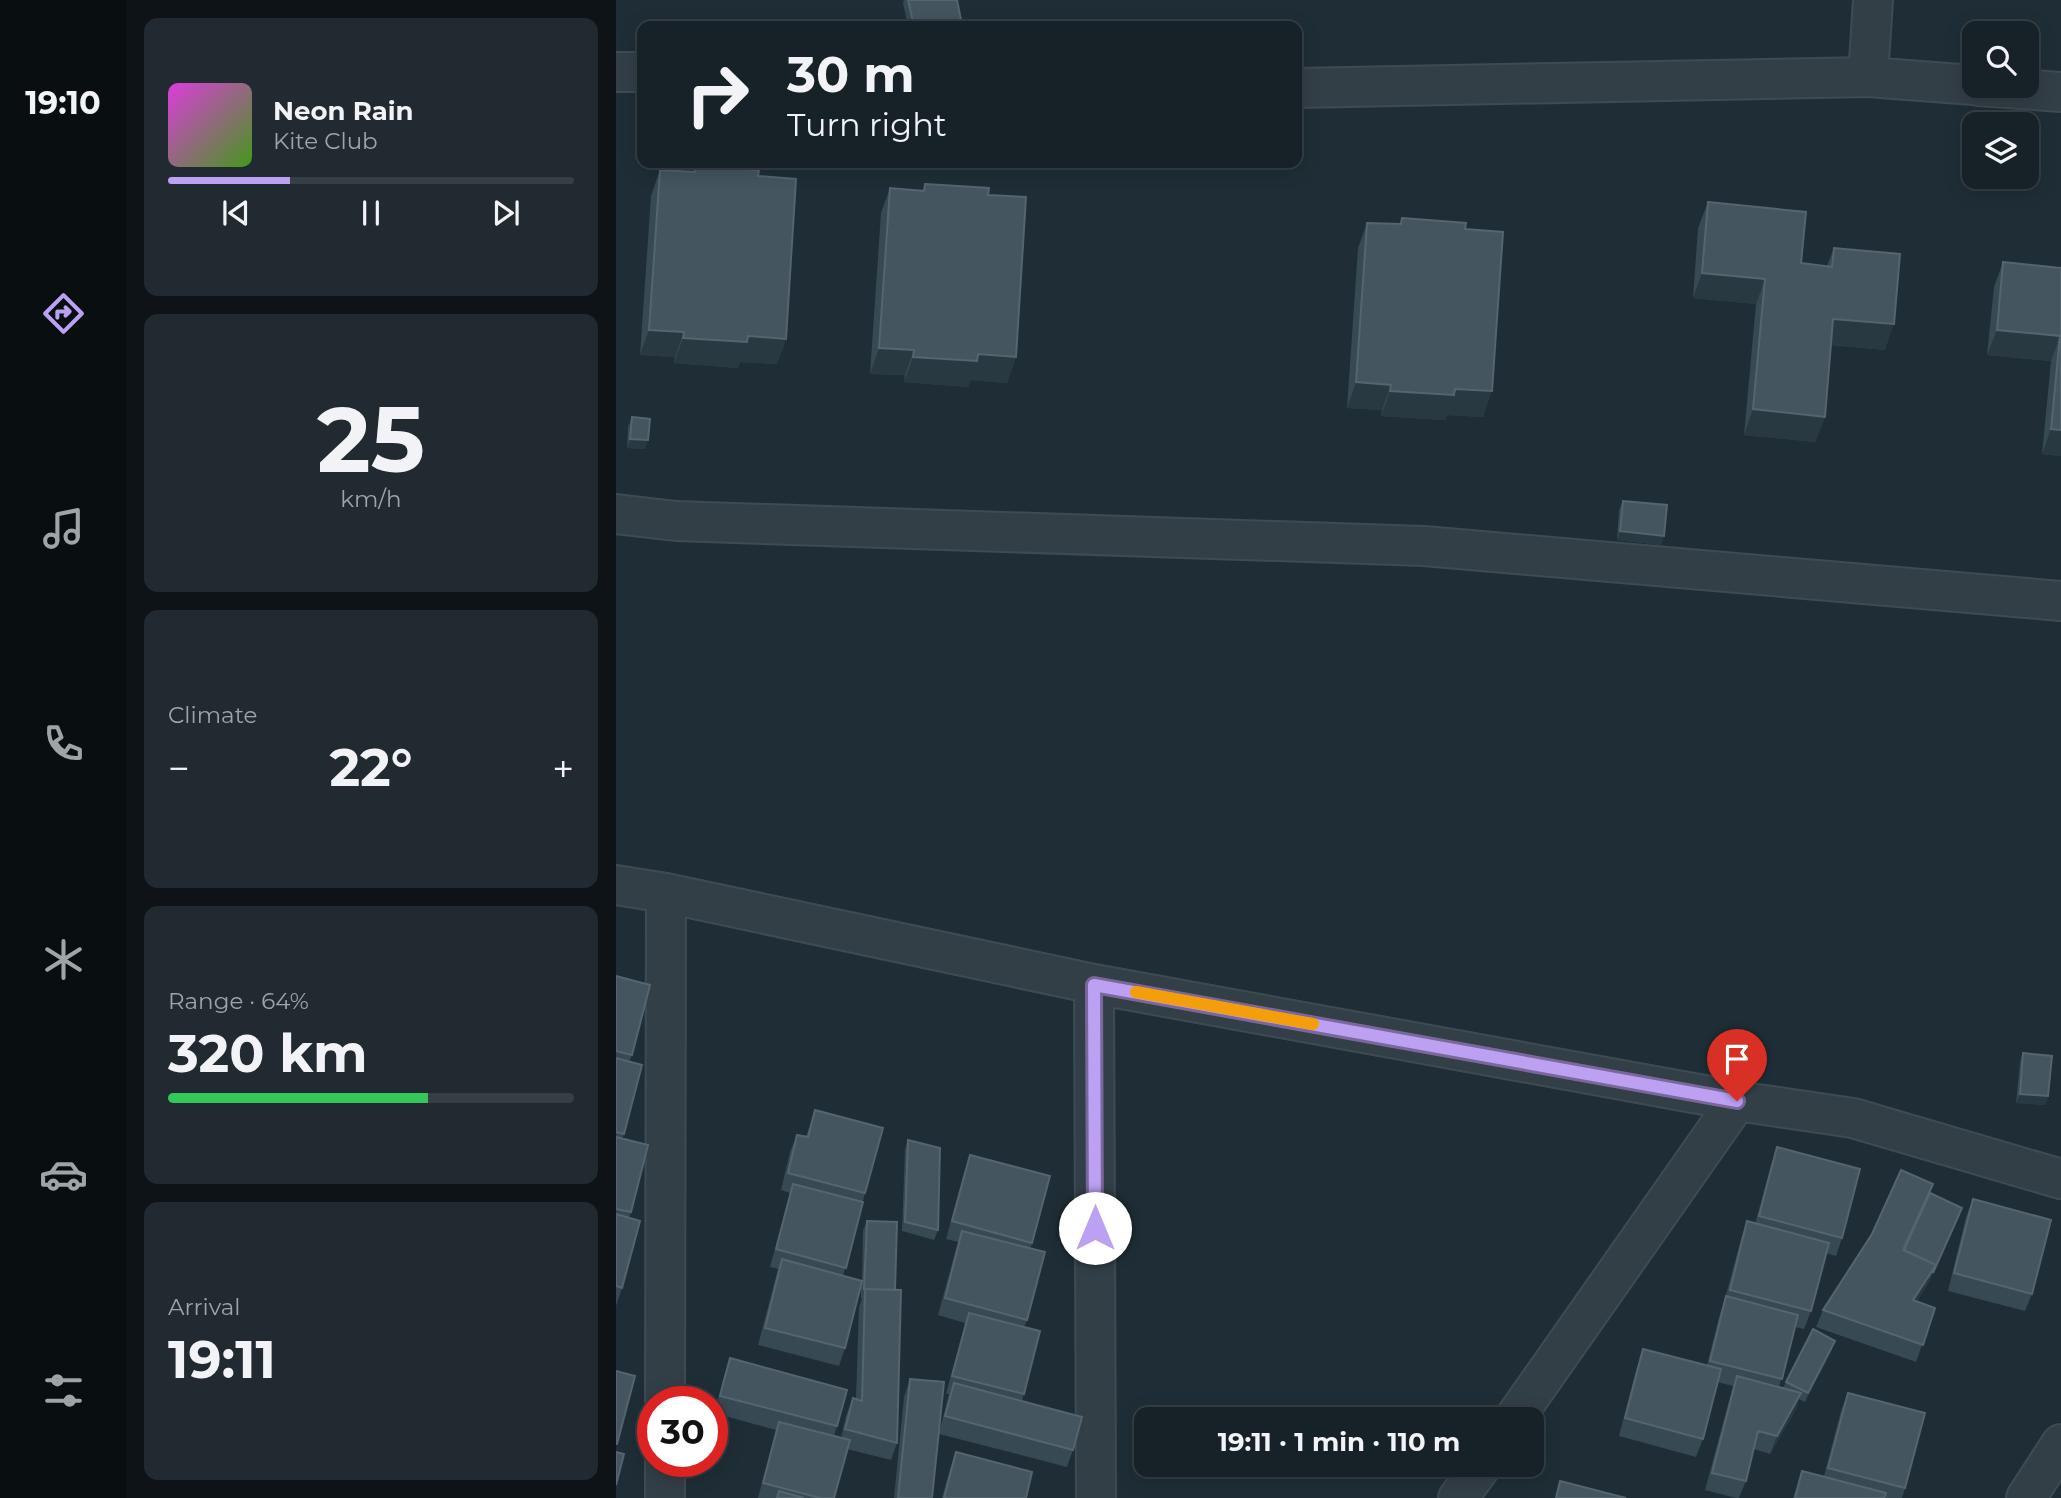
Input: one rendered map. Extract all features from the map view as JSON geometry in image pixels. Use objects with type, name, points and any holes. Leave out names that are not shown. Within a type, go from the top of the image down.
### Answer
[{"type":"street","points":[[1868,77],[1873,0]]},
{"type":"street","points":[[616,72],[637,72]]},
{"type":"street","points":[[1302,88],[1868,77],[1962,85]]},
{"type":"street","points":[[2039,90],[2061,92]]},
{"type":"street","points":[[616,514],[676,521],[1424,546],[2061,601]]},
{"type":"street","points":[[616,885],[666,893],[1094,985],[1737,1101],[1853,1118],[2061,1179]]},
{"type":"street","points":[[665,1386],[666,893]]},
{"type":"street","points":[[1094,985],[1096,1498]]},
{"type":"street","points":[[1522,1407],[1737,1101]]},
{"type":"street","points":[[2026,1498],[2061,1444]]},
{"type":"street","points":[[665,1477],[665,1498]]},
{"type":"street","points":[[1458,1498],[1473,1477]]},
{"type":"building","points":[[908,0],[957,0],[961,21],[913,21]]},
{"type":"building","points":[[695,168],[759,170],[758,176],[796,179],[786,339],[748,336],[747,342],[683,338],[684,332],[649,330],[660,170],[695,172]]},
{"type":"building","points":[[925,184],[989,188],[988,195],[1026,197],[1016,357],[978,354],[977,361],[913,357],[914,350],[879,348],[890,188],[924,191]]},
{"type":"building","points":[[1708,202],[1806,212],[1801,263],[1832,267],[1834,248],[1900,254],[1894,324],[1833,319],[1825,417],[1753,409],[1765,279],[1702,273]]},
{"type":"building","points":[[1402,218],[1466,223],[1465,229],[1503,232],[1492,391],[1455,389],[1454,395],[1390,391],[1391,385],[1356,382],[1367,223],[1401,224]]},
{"type":"building","points":[[2003,262],[2061,268],[2061,430],[2051,429],[2060,336],[1997,330]]},
{"type":"building","points":[[632,417],[650,419],[648,440],[630,439]]},
{"type":"building","points":[[1623,501],[1667,505],[1664,536],[1620,531]]},
{"type":"building","points":[[616,976],[650,985],[632,1055],[616,1051]]},
{"type":"building","points":[[2023,1053],[2052,1056],[2048,1096],[2020,1094]]},
{"type":"building","points":[[616,1058],[642,1065],[624,1134],[616,1132]]},
{"type":"building","points":[[815,1110],[883,1128],[865,1193],[788,1173],[797,1135],[808,1137]]},
{"type":"building","points":[[616,1137],[648,1145],[631,1212],[616,1209]]},
{"type":"building","points":[[908,1140],[940,1148],[938,1230],[905,1222]]},
{"type":"building","points":[[1777,1147],[1860,1169],[1842,1238],[1759,1216]]},
{"type":"building","points":[[970,1155],[1050,1176],[1032,1243],[952,1221]]},
{"type":"building","points":[[1901,1170],[1933,1184],[1903,1250],[1936,1265],[1913,1300],[1935,1308],[1923,1345],[1823,1310],[1872,1234]]},
{"type":"building","points":[[793,1184],[863,1202],[846,1268],[776,1249]]},
{"type":"building","points":[[1930,1193],[1962,1208],[1933,1273],[1936,1265],[1904,1250]]},
{"type":"building","points":[[1973,1199],[2051,1220],[2032,1294],[1954,1273]]},
{"type":"building","points":[[616,1214],[640,1221],[622,1288],[616,1286]]},
{"type":"building","points":[[867,1221],[897,1222],[895,1290],[864,1289]]},
{"type":"building","points":[[1747,1221],[1829,1243],[1811,1311],[1730,1290]]},
{"type":"building","points":[[962,1231],[1045,1252],[1027,1320],[945,1298]]},
{"type":"building","points":[[782,1259],[862,1281],[845,1348],[765,1328]]},
{"type":"building","points":[[865,1289],[901,1290],[897,1443],[845,1429],[853,1398],[862,1401]]},
{"type":"building","points":[[1726,1296],[1798,1315],[1782,1379],[1710,1361]]},
{"type":"building","points":[[969,1313],[1040,1331],[1024,1394],[952,1376]]},
{"type":"building","points":[[1813,1329],[1835,1341],[1808,1393],[1786,1382]]},
{"type":"building","points":[[1643,1349],[1721,1369],[1703,1439],[1625,1418]]},
{"type":"building","points":[[730,1358],[847,1390],[837,1426],[728,1398],[728,1386],[723,1386]]},
{"type":"building","points":[[616,1371],[635,1376],[617,1444],[616,1444]]},
{"type":"building","points":[[1737,1376],[1801,1393],[1777,1436],[1758,1431],[1746,1481],[1712,1473]]},
{"type":"building","points":[[910,1379],[944,1382],[932,1498],[898,1498]]},
{"type":"building","points":[[954,1383],[1082,1417],[1073,1450],[945,1416]]},
{"type":"building","points":[[1848,1393],[1925,1413],[1905,1488],[1828,1468]]},
{"type":"building","points":[[779,1422],[850,1440],[834,1498],[820,1498],[763,1483]]},
{"type":"building","points":[[616,1452],[624,1454],[616,1485]]},
{"type":"building","points":[[956,1452],[1032,1472],[1026,1498],[944,1498]]},
{"type":"building","points":[[1802,1471],[1886,1493],[1884,1498],[1795,1498]]},
{"type":"building","points":[[1560,1481],[1626,1498],[1556,1498]]},
{"type":"building","points":[[779,1491],[804,1498],[777,1498]]},
{"type":"slow traffic","points":[[1136,992],[1313,1024]]},
{"type":"route","points":[[1095,1228],[1094,985],[1737,1101]]}]
